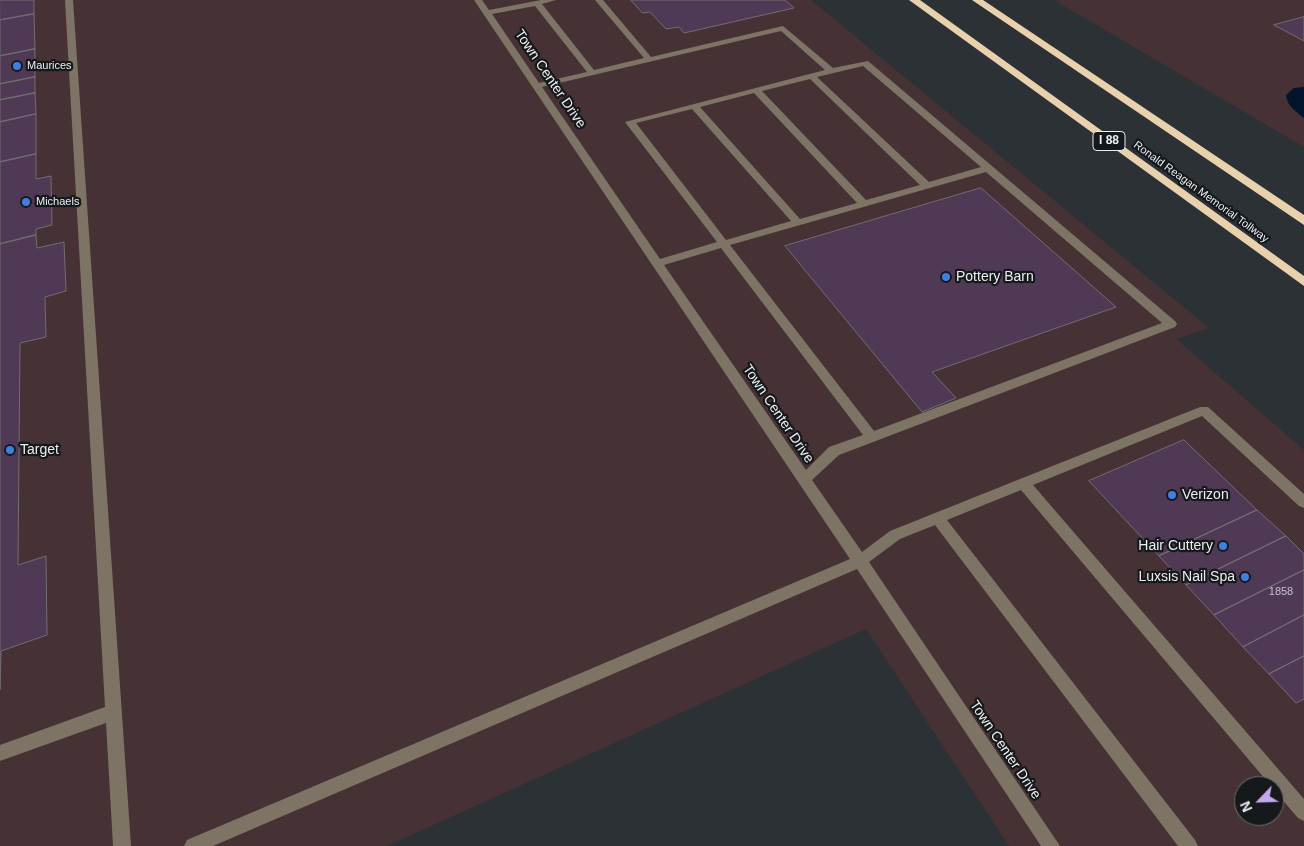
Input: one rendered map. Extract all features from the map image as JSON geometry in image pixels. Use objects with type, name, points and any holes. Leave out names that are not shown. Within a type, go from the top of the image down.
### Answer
[{"type":"highway","name":"Ronald Reagan Memorial Tollway","points":[[914,0],[1304,282]]},
{"type":"highway","points":[[977,0],[1304,221]]},
{"type":"street","points":[[68,0],[122,846]]},
{"type":"street","name":"Town Center Drive","points":[[478,0],[860,561],[1051,846]]},
{"type":"street","points":[[487,13],[552,0]]},
{"type":"street","points":[[599,0],[650,60]]},
{"type":"street","points":[[537,3],[592,73]]},
{"type":"street","points":[[536,86],[784,28],[831,71]]},
{"type":"street","points":[[804,480],[834,451],[1171,324],[865,63],[630,122],[871,436]]},
{"type":"street","points":[[812,76],[927,186]]},
{"type":"street","points":[[756,90],[864,204]]},
{"type":"street","points":[[694,106],[798,223]]},
{"type":"street","points":[[657,263],[989,168]]},
{"type":"street","points":[[193,846],[860,561],[895,535],[1204,410],[1304,502]]},
{"type":"street","points":[[1023,483],[1304,812]]},
{"type":"street","points":[[938,518],[1189,846]]},
{"type":"street","points":[[0,753],[114,712]]},
{"type":"shaded area","points":[[0,0],[811,0],[1209,328],[1176,339],[1304,450],[1304,846],[1009,846],[866,629],[387,846],[0,846]]},
{"type":"shaded area","points":[[1055,0],[1304,0],[1304,147],[1059,3]]},
{"type":"water","points":[[1304,87],[1304,118],[1290,105],[1286,95],[1294,88]]},
{"type":"building","points":[[0,0],[34,0],[34,14],[0,20]]},
{"type":"building","points":[[631,0],[785,0],[794,8],[684,33],[679,27],[666,29],[650,12],[643,13]]},
{"type":"building","points":[[34,14],[35,49],[0,56],[0,20]]},
{"type":"building","points":[[1304,17],[1304,41],[1274,25]]},
{"type":"building","name":"Maurices","points":[[35,49],[35,77],[0,84],[0,56]]},
{"type":"building","points":[[35,77],[35,93],[0,100],[0,84]]},
{"type":"building","points":[[35,93],[36,114],[0,122],[0,100]]},
{"type":"building","points":[[36,114],[36,154],[0,162],[0,122]]},
{"type":"building","name":"Michaels","points":[[36,154],[36,179],[51,176],[52,225],[36,229],[36,235],[0,244],[0,162]]},
{"type":"building","name":"Pottery Barn","points":[[981,188],[1116,307],[932,372],[956,398],[922,412],[785,246]]},
{"type":"building","name":"Target","points":[[36,235],[37,248],[64,242],[66,291],[45,297],[46,337],[20,343],[18,565],[46,556],[47,635],[1,651],[0,690],[0,244]]},
{"type":"building","name":"Verizon","points":[[1184,440],[1257,510],[1159,556],[1089,481]]},
{"type":"building","name":"Hair Cuttery","points":[[1257,510],[1286,536],[1186,585],[1159,556]]},
{"type":"building","name":"Luxsis Nail Spa","points":[[1286,536],[1304,554],[1304,570],[1214,615],[1186,585]]},
{"type":"building","points":[[1304,570],[1304,615],[1243,647],[1214,615]]},
{"type":"building","points":[[1304,615],[1304,656],[1269,674],[1243,647]]},
{"type":"building","points":[[1304,656],[1304,699],[1296,703],[1269,674]]},
{"type":"place","name":"Maurices","points":[[17,66]]},
{"type":"place","name":"Michaels","points":[[26,202]]},
{"type":"place","name":"Pottery Barn","points":[[946,277]]},
{"type":"place","name":"Target","points":[[10,450]]},
{"type":"place","name":"Verizon","points":[[1172,495]]},
{"type":"place","name":"Hair Cuttery","points":[[1223,546]]},
{"type":"place","name":"Luxsis Nail Spa","points":[[1245,577]]}]
